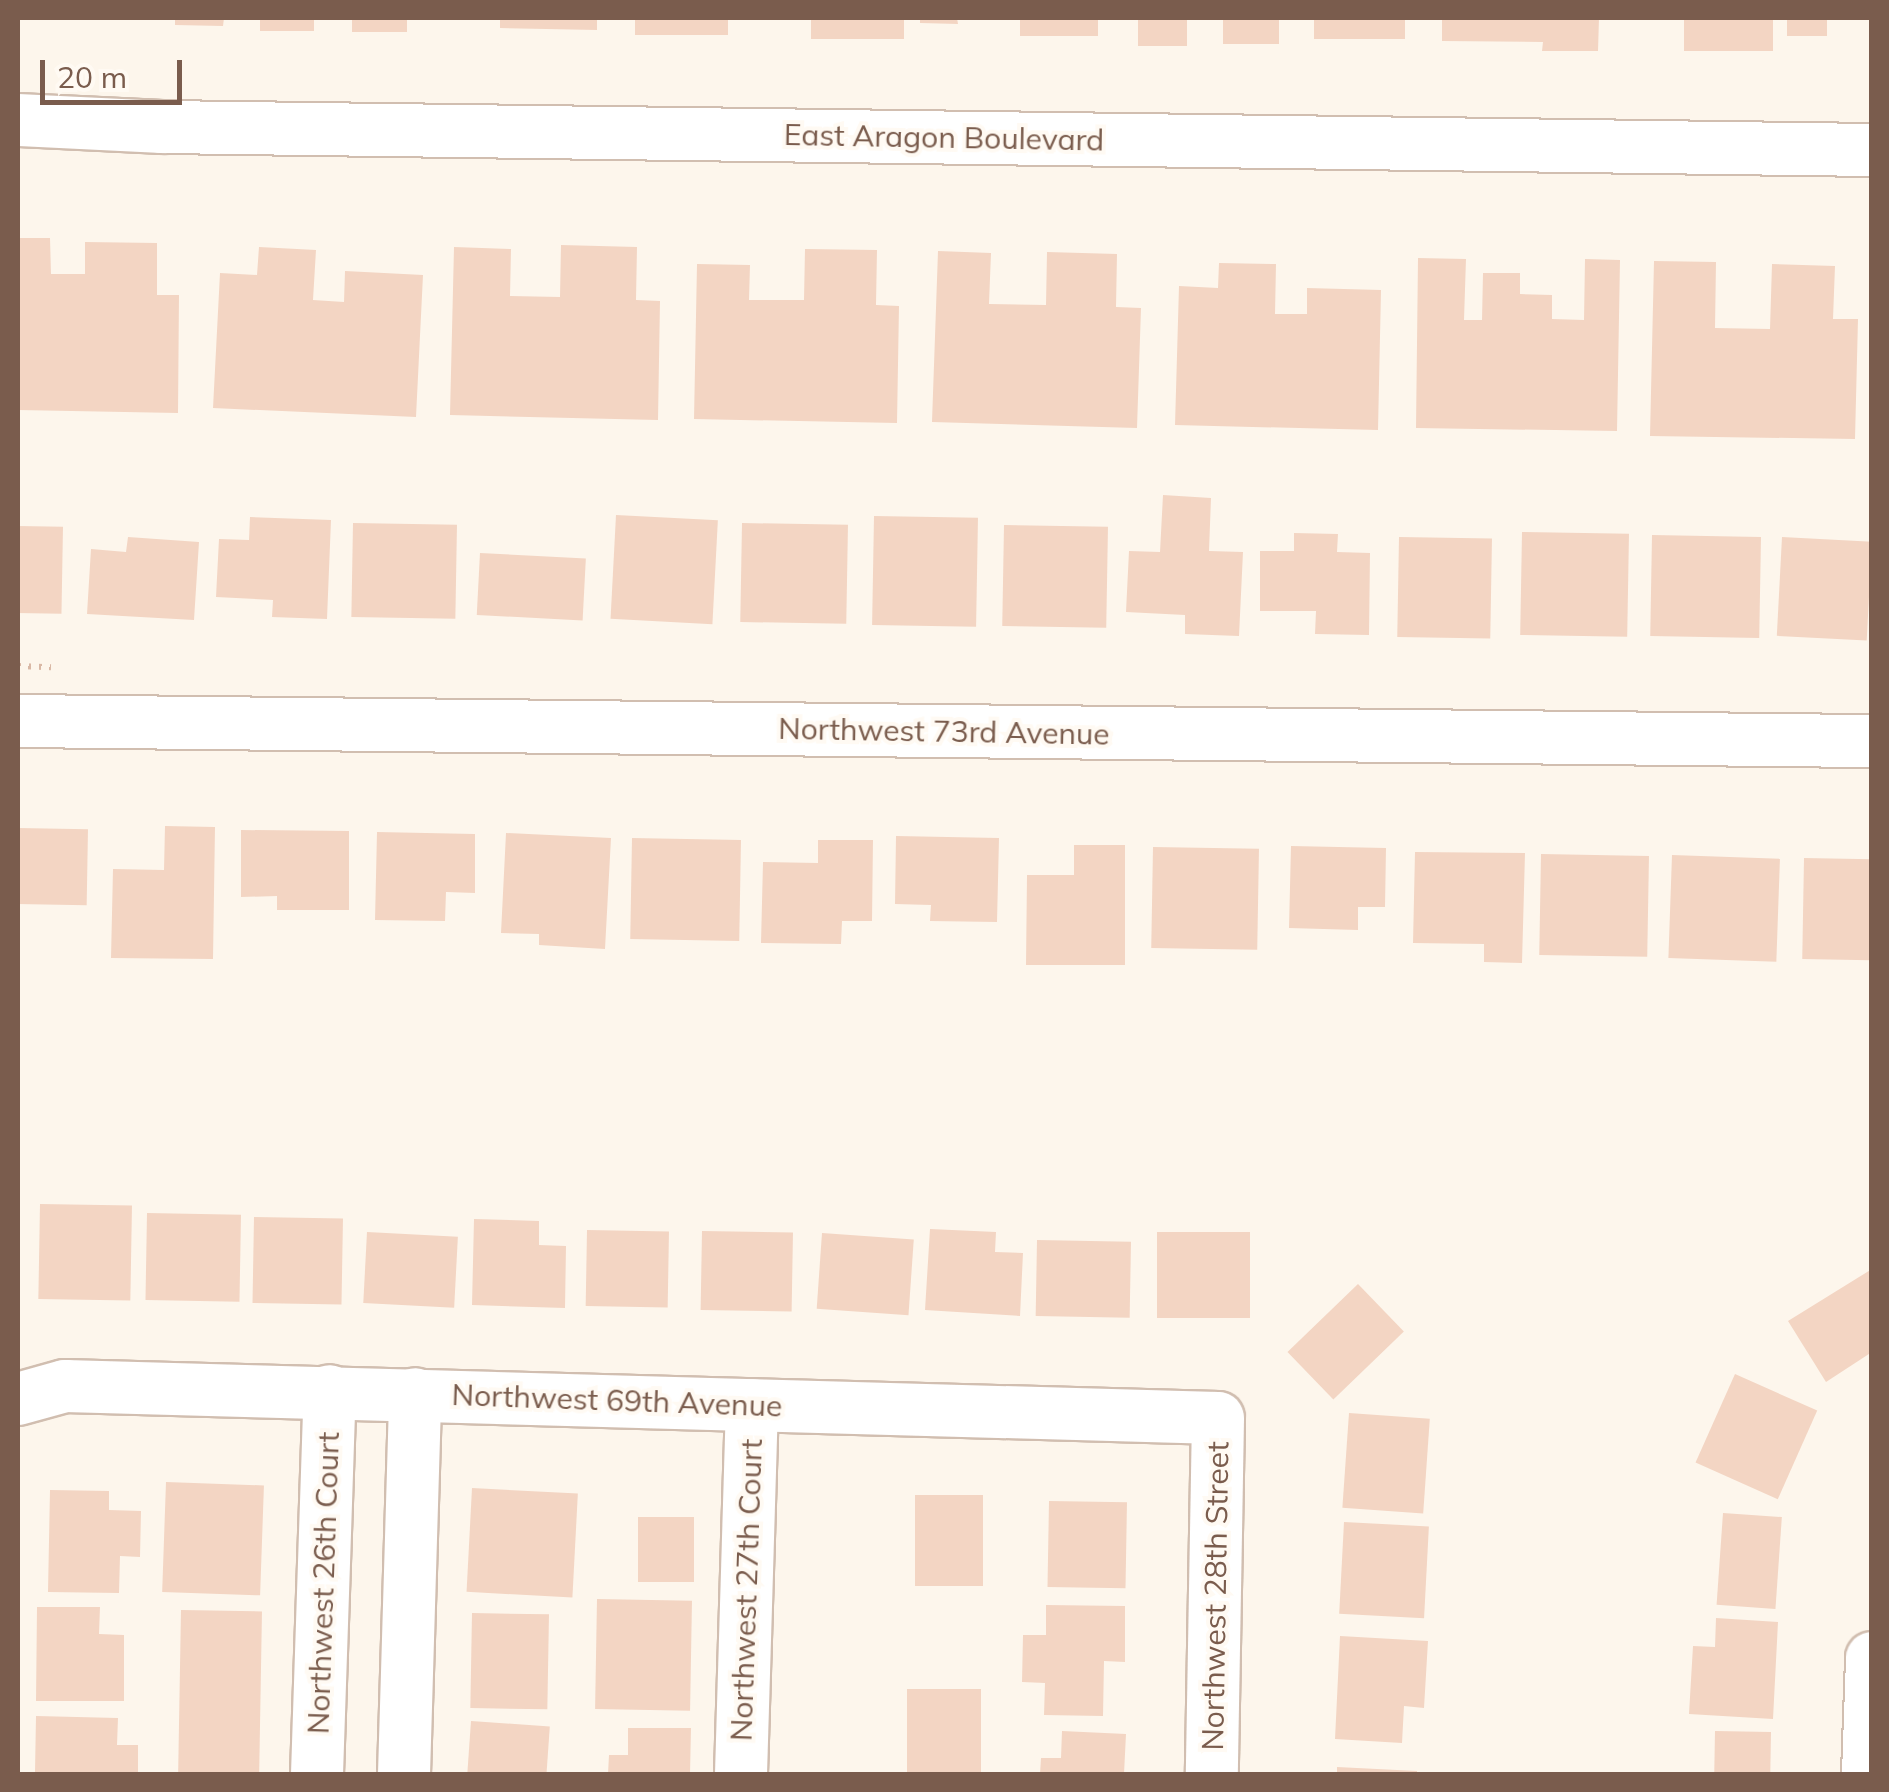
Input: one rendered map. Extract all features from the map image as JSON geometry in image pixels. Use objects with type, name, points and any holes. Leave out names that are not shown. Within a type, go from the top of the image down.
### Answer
[{"type":"street","name":"East Aragon Boulevard","points":[[18,120],[222,128],[1872,150]]},
{"type":"street","name":"Northwest 73rd Avenue","points":[[18,721],[1872,741]]},
{"type":"street","name":"Northwest 69th Avenue","points":[[18,1399],[65,1386],[1218,1418]]},
{"type":"street","name":"Northwest 26th Court","points":[[316,1774],[330,1391]]},
{"type":"street","points":[[404,1774],[414,1394]]},
{"type":"street","name":"Northwest 27th Court","points":[[741,1774],[752,1405]]},
{"type":"street","name":"Northwest 28th Street","points":[[1212,1774],[1218,1418]]},
{"type":"street","points":[[1868,1774],[1872,1658]]},
{"type":"building","points":[[175,18],[224,18],[223,26],[175,25]]},
{"type":"building","points":[[260,18],[314,18],[314,31],[260,31]]},
{"type":"building","points":[[352,18],[407,18],[407,32],[352,32]]},
{"type":"building","points":[[500,18],[597,18],[597,30],[500,28]]},
{"type":"building","points":[[635,18],[728,18],[728,35],[635,35]]},
{"type":"building","points":[[811,18],[904,18],[904,39],[811,39]]},
{"type":"building","points":[[920,18],[957,18],[958,24],[920,23]]},
{"type":"building","points":[[1020,18],[1098,18],[1098,36],[1020,36]]},
{"type":"building","points":[[1138,18],[1187,18],[1187,46],[1138,46]]},
{"type":"building","points":[[1223,18],[1279,18],[1279,44],[1223,44]]},
{"type":"building","points":[[1314,18],[1405,18],[1405,39],[1314,39]]},
{"type":"building","points":[[1442,18],[1599,18],[1598,51],[1542,51],[1543,42],[1442,41]]},
{"type":"building","points":[[1684,18],[1773,18],[1773,51],[1684,51]]},
{"type":"building","points":[[1787,18],[1827,18],[1827,36],[1787,36]]},
{"type":"building","points":[[18,238],[50,238],[51,274],[85,274],[85,242],[157,243],[157,295],[179,295],[178,413],[18,410]]},
{"type":"building","points":[[561,245],[637,247],[636,300],[660,301],[658,420],[450,415],[454,247],[511,249],[510,296],[560,297]]},
{"type":"building","points":[[259,247],[316,250],[313,300],[344,302],[345,271],[423,275],[416,417],[213,408],[220,273],[257,275]]},
{"type":"building","points":[[805,249],[877,250],[876,305],[899,306],[897,423],[694,419],[697,264],[750,265],[749,300],[804,300]]},
{"type":"building","points":[[938,251],[991,253],[989,304],[1046,305],[1047,252],[1117,254],[1116,307],[1141,308],[1137,428],[932,422]]},
{"type":"building","points":[[1418,258],[1466,259],[1464,320],[1482,320],[1483,273],[1520,273],[1520,294],[1552,295],[1552,319],[1584,320],[1585,259],[1620,260],[1617,431],[1416,428]]},
{"type":"building","points":[[1654,261],[1716,262],[1715,328],[1770,329],[1772,264],[1835,266],[1833,319],[1858,319],[1855,439],[1650,436]]},
{"type":"building","points":[[1219,263],[1276,264],[1275,314],[1307,314],[1307,288],[1381,290],[1378,430],[1175,425],[1179,286],[1218,288]]},
{"type":"building","points":[[1163,495],[1211,498],[1209,551],[1243,552],[1239,636],[1185,634],[1185,615],[1126,612],[1129,551],[1160,552]]},
{"type":"building","points":[[616,515],[718,520],[712,624],[611,619]]},
{"type":"building","points":[[874,516],[978,518],[976,627],[872,625]]},
{"type":"building","points":[[250,517],[331,520],[327,619],[272,617],[273,600],[216,597],[219,539],[249,540]]},
{"type":"building","points":[[353,523],[457,525],[455,619],[351,617]]},
{"type":"building","points":[[742,523],[848,525],[846,624],[740,622]]},
{"type":"building","points":[[1004,525],[1108,527],[1106,628],[1002,626]]},
{"type":"building","points":[[18,526],[63,527],[61,614],[18,613]]},
{"type":"building","points":[[1522,532],[1629,534],[1627,637],[1520,635]]},
{"type":"building","points":[[1294,533],[1338,534],[1337,552],[1370,553],[1369,635],[1315,634],[1316,611],[1260,611],[1260,551],[1294,551]]},
{"type":"building","points":[[1652,535],[1761,537],[1759,638],[1650,636]]},
{"type":"building","points":[[128,537],[199,542],[194,620],[87,614],[91,549],[126,552]]},
{"type":"building","points":[[1399,537],[1492,539],[1490,639],[1397,637]]},
{"type":"building","points":[[1782,537],[1872,542],[1867,641],[1777,636]]},
{"type":"building","points":[[480,553],[586,559],[583,620],[477,615]]},
{"type":"building","points":[[165,826],[215,827],[213,959],[111,958],[113,869],[164,870]]},
{"type":"building","points":[[18,828],[88,829],[87,905],[18,904]]},
{"type":"building","points":[[241,830],[349,831],[349,910],[277,910],[277,896],[241,897]]},
{"type":"building","points":[[377,832],[475,834],[475,893],[446,892],[445,921],[375,920]]},
{"type":"building","points":[[506,833],[611,838],[605,949],[539,945],[539,934],[501,933]]},
{"type":"building","points":[[896,836],[999,838],[997,922],[930,921],[931,905],[895,904]]},
{"type":"building","points":[[632,838],[741,840],[739,941],[630,939]]},
{"type":"building","points":[[818,840],[873,840],[872,921],[842,921],[841,944],[761,943],[763,862],[818,863]]},
{"type":"building","points":[[1074,845],[1125,845],[1125,965],[1026,965],[1027,875],[1074,875]]},
{"type":"building","points":[[1291,846],[1386,848],[1385,907],[1358,907],[1358,930],[1289,928]]},
{"type":"building","points":[[1153,847],[1259,849],[1257,950],[1151,948]]},
{"type":"building","points":[[1415,852],[1525,853],[1522,963],[1484,962],[1484,944],[1413,943]]},
{"type":"building","points":[[1541,854],[1649,856],[1647,957],[1539,955]]},
{"type":"building","points":[[1672,855],[1780,859],[1776,962],[1668,958]]},
{"type":"building","points":[[1804,858],[1872,859],[1870,960],[1802,959]]},
{"type":"building","points":[[40,1204],[132,1206],[130,1301],[38,1299]]},
{"type":"building","points":[[147,1213],[241,1215],[239,1302],[145,1300]]},
{"type":"building","points":[[254,1217],[343,1219],[341,1305],[252,1303]]},
{"type":"building","points":[[474,1219],[539,1221],[539,1245],[566,1246],[565,1308],[472,1305]]},
{"type":"building","points":[[930,1229],[996,1232],[995,1252],[1023,1253],[1020,1316],[925,1310]]},
{"type":"building","points":[[587,1230],[669,1231],[668,1307],[586,1306]]},
{"type":"building","points":[[702,1231],[793,1233],[792,1312],[701,1310]]},
{"type":"building","points":[[367,1232],[458,1237],[454,1308],[363,1303]]},
{"type":"building","points":[[1157,1232],[1250,1232],[1250,1318],[1157,1318]]},
{"type":"building","points":[[822,1233],[914,1239],[908,1315],[817,1309]]},
{"type":"building","points":[[1037,1240],[1131,1242],[1130,1318],[1036,1316]]},
{"type":"building","points":[[1872,1269],[1872,1352],[1826,1382],[1788,1321]]},
{"type":"building","points":[[1358,1284],[1404,1331],[1333,1400],[1288,1352]]},
{"type":"building","points":[[1735,1374],[1817,1411],[1778,1499],[1696,1463]]},
{"type":"building","points":[[1349,1413],[1430,1419],[1423,1513],[1342,1508]]},
{"type":"building","points":[[166,1482],[264,1485],[260,1595],[162,1592]]},
{"type":"building","points":[[472,1488],[578,1494],[572,1597],[467,1592]]},
{"type":"building","points":[[50,1490],[109,1491],[109,1510],[141,1511],[140,1557],[120,1556],[119,1593],[48,1592]]},
{"type":"building","points":[[915,1495],[983,1495],[983,1586],[915,1586]]},
{"type":"building","points":[[1049,1501],[1127,1502],[1125,1588],[1047,1587]]},
{"type":"building","points":[[1723,1513],[1782,1517],[1775,1609],[1717,1605]]},
{"type":"building","points":[[638,1517],[694,1517],[694,1582],[638,1582]]},
{"type":"building","points":[[1344,1522],[1429,1526],[1424,1618],[1339,1614]]},
{"type":"building","points":[[597,1599],[692,1601],[690,1711],[595,1709]]},
{"type":"building","points":[[1046,1605],[1125,1606],[1125,1662],[1104,1661],[1103,1716],[1044,1715],[1045,1683],[1022,1682],[1023,1635],[1046,1635]]},
{"type":"building","points":[[37,1607],[100,1607],[99,1634],[124,1635],[124,1701],[36,1701]]},
{"type":"building","points":[[181,1610],[262,1611],[259,1774],[178,1774]]},
{"type":"building","points":[[472,1613],[549,1614],[547,1709],[470,1708]]},
{"type":"building","points":[[1716,1618],[1778,1622],[1773,1719],[1689,1714],[1693,1646],[1715,1647]]},
{"type":"building","points":[[1340,1636],[1428,1641],[1424,1708],[1404,1706],[1402,1743],[1335,1739]]},
{"type":"building","points":[[907,1689],[981,1689],[981,1774],[907,1774]]},
{"type":"building","points":[[36,1716],[118,1718],[117,1745],[138,1745],[138,1774],[35,1772]]},
{"type":"building","points":[[471,1721],[550,1727],[546,1774],[467,1774]]},
{"type":"building","points":[[628,1728],[691,1728],[690,1774],[608,1774],[609,1755],[628,1755]]},
{"type":"building","points":[[1062,1731],[1126,1734],[1124,1774],[1040,1774],[1041,1758],[1061,1758]]},
{"type":"building","points":[[1715,1731],[1771,1732],[1770,1774],[1714,1774]]},
{"type":"building","points":[[1337,1767],[1417,1771],[1417,1774],[1337,1774]]}]
